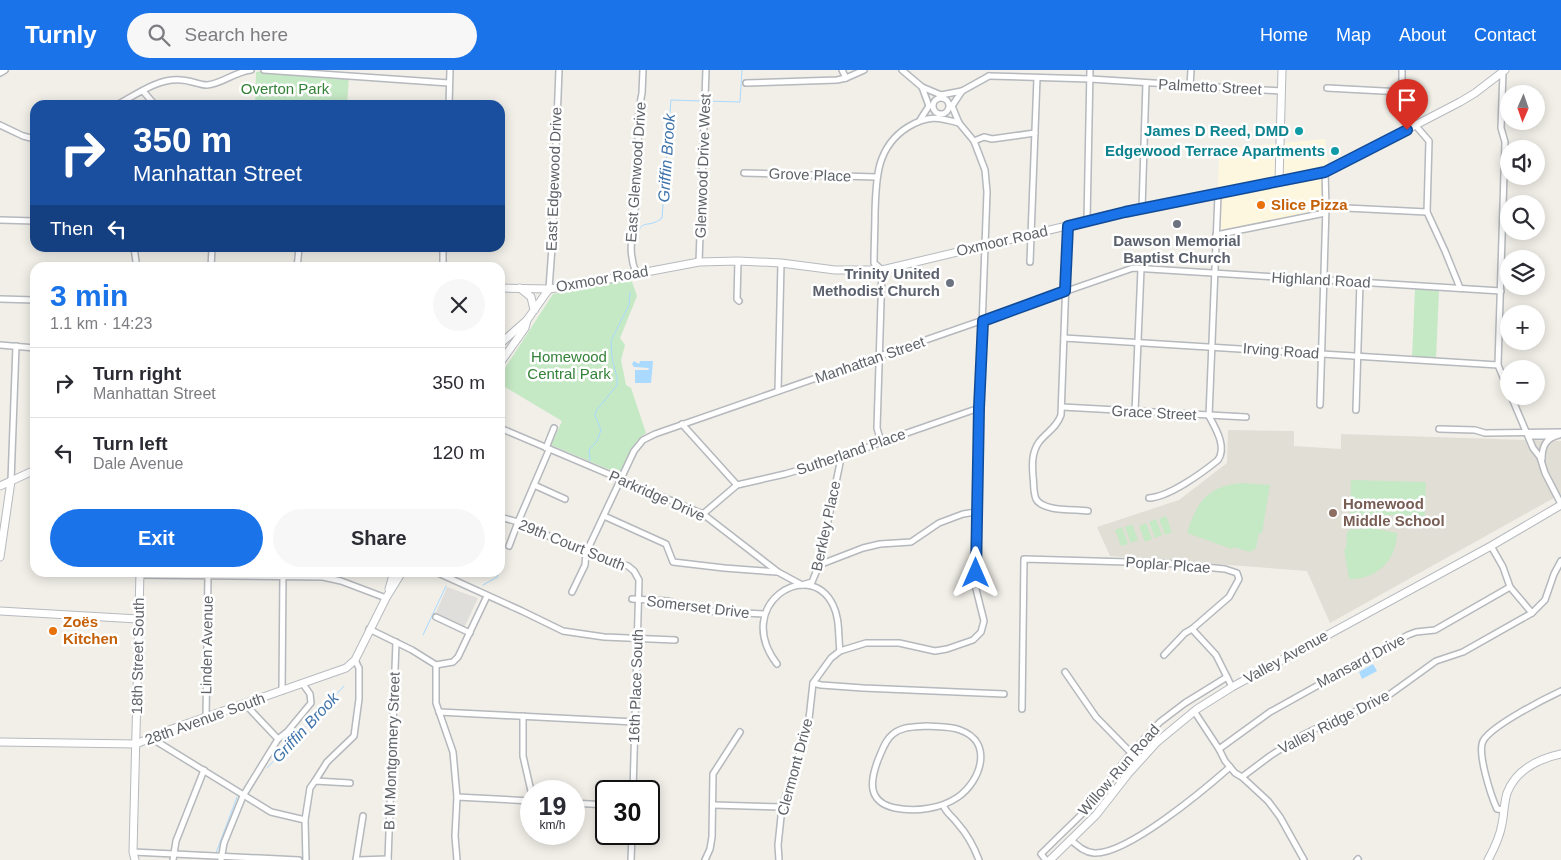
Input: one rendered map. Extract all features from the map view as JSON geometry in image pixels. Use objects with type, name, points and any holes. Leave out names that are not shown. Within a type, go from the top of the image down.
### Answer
[{"type":"main road","points":[[1279,182],[1282,70]]},
{"type":"main road","name":"Oxmoor Road","points":[[505,288],[549,289],[700,262],[738,261],[781,263],[835,270],[882,270],[1087,221],[1325,172],[1475,94],[1504,71]]},
{"type":"main road","points":[[520,288],[531,297],[534,310]]},
{"type":"main road","points":[[505,340],[527,320],[549,289]]},
{"type":"main road","points":[[505,356],[525,328],[527,320]]},
{"type":"main road","points":[[0,486],[30,472]]},
{"type":"main road","points":[[0,557],[11,481]]},
{"type":"main road","name":"Valley Avenue","points":[[1050,860],[1096,815],[1138,761],[1156,742],[1194,711],[1232,687],[1491,546],[1561,505]]},
{"type":"main road","name":"18th Street South","points":[[134,856],[140,577]]},
{"type":"main road","points":[[386,598],[392,577]]},
{"type":"main road","points":[[355,660],[386,598],[399,577]]},
{"type":"main road","points":[[0,611],[138,619]]},
{"type":"main road","name":"28th Avenue South","points":[[0,742],[136,744],[346,668],[355,660]]},
{"type":"main road","points":[[1488,860],[1502,826],[1507,795],[1513,782],[1534,763],[1547,757],[1561,754]]},
{"type":"main road","points":[[127,860],[134,856]]},
{"type":"street","points":[[0,73],[5,70]]},
{"type":"street","points":[[126,100],[165,80],[182,80],[208,85],[238,72],[251,70]]},
{"type":"street","points":[[264,70],[449,83]]},
{"type":"street","points":[[448,100],[450,70]]},
{"type":"street","name":"East Edgewood Drive","points":[[549,289],[559,70]]},
{"type":"street","name":"East Glenwood Drive","points":[[636,273],[630,256],[630,245],[635,212],[639,110],[643,70]]},
{"type":"street","name":"Glenwood Drive West","points":[[700,262],[706,70]]},
{"type":"street","points":[[842,70],[846,78]]},
{"type":"street","points":[[746,83],[789,83],[846,78],[864,70]]},
{"type":"street","points":[[902,70],[922,87],[947,99],[959,123],[974,141],[984,170],[986,184],[985,246]]},
{"type":"street","points":[[1087,221],[1090,70]]},
{"type":"street","points":[[1190,86],[1191,70]]},
{"type":"street","points":[[1402,70],[1402,101],[1416,126],[1429,141],[1427,212],[1460,288]]},
{"type":"street","points":[[1502,250],[1505,142],[1501,128],[1504,71]]},
{"type":"street","points":[[920,120],[939,116],[947,112],[962,91],[989,73]]},
{"type":"street","name":"Palmetto Street","points":[[989,73],[1037,78],[1281,91]]},
{"type":"street","points":[[1030,262],[1037,78]]},
{"type":"street","points":[[1142,209],[1146,83]]},
{"type":"street","points":[[922,87],[931,106],[939,116],[959,123]]},
{"type":"street","points":[[1327,88],[1402,92]]},
{"type":"street","points":[[143,91],[151,100]]},
{"type":"street","points":[[881,442],[877,428],[882,270],[874,263],[876,177],[888,145],[901,132],[920,120],[934,101],[941,96],[962,91]]},
{"type":"street","points":[[0,125],[30,138]]},
{"type":"street","points":[[974,141],[984,137],[992,139],[1035,133]]},
{"type":"street","name":"Grove Place","points":[[744,172],[876,177]]},
{"type":"street","points":[[1320,405],[1326,207],[1325,172]]},
{"type":"street","points":[[1149,498],[1157,498],[1167,494],[1218,460],[1222,455],[1216,429],[1209,416],[1218,195]]},
{"type":"street","points":[[1326,207],[1427,212]]},
{"type":"street","points":[[1216,235],[1325,213]]},
{"type":"street","points":[[0,220],[30,221]]},
{"type":"street","points":[[1068,226],[1061,415],[1056,425],[1034,450],[1032,460],[1036,498],[1039,503],[1053,508],[1088,511]]},
{"type":"street","name":"Clermont Drive","points":[[779,860],[778,845],[782,807],[808,728],[813,683],[831,658],[840,651],[866,643],[899,643],[935,651],[947,649],[973,640],[981,632],[984,620],[976,585],[976,512],[985,246]]},
{"type":"street","points":[[738,261],[737,299],[739,301]]},
{"type":"street","points":[[778,391],[781,263]]},
{"type":"street","name":"Manhattan Street","points":[[586,553],[634,451],[643,440],[682,424],[880,357],[1065,291],[1133,268],[1141,269]]},
{"type":"street","points":[[1135,412],[1141,269]]},
{"type":"street","name":"Highland Road","points":[[1141,269],[1500,291]]},
{"type":"street","points":[[1356,410],[1360,282]]},
{"type":"street","points":[[1500,371],[1498,366],[1501,295]]},
{"type":"street","points":[[0,299],[30,300]]},
{"type":"street","name":"Irving Road","points":[[1064,338],[1357,355],[1498,366]]},
{"type":"street","points":[[0,345],[30,347]]},
{"type":"street","points":[[11,481],[16,346]]},
{"type":"street","points":[[1515,405],[1561,505]]},
{"type":"street","name":"Grace Street","points":[[1062,407],[1246,417]]},
{"type":"street","name":"Sutherland Place","points":[[702,514],[737,485],[786,474],[840,458],[979,408]]},
{"type":"street","points":[[682,424],[737,485]]},
{"type":"street","points":[[509,546],[534,486],[554,428]]},
{"type":"street","points":[[1439,429],[1475,430],[1485,433],[1527,433],[1531,436],[1560,433]]},
{"type":"street","name":"Parkridge Drive","points":[[505,430],[702,514],[778,572],[826,594],[833,605],[839,627],[840,651]]},
{"type":"street","points":[[1541,462],[1542,449],[1545,443],[1560,433]]},
{"type":"street","name":"Berkley Place","points":[[802,584],[812,582],[819,565],[840,458]]},
{"type":"street","points":[[534,486],[565,499]]},
{"type":"street","points":[[819,565],[863,548],[880,544],[911,542],[938,523],[962,514],[976,512]]},
{"type":"street","points":[[604,516],[666,544],[673,562],[778,572]]},
{"type":"street","name":"29th Court South","points":[[505,518],[518,522],[586,553],[628,566],[634,571],[639,580]]},
{"type":"street","points":[[1491,546],[1503,567],[1510,587],[1532,613]]},
{"type":"street","points":[[572,592],[585,565],[586,553]]},
{"type":"street","name":"Poplar Plcae","points":[[1022,709],[1024,559],[1163,564],[1226,569],[1237,573],[1239,579],[1228,597],[1192,630]]},
{"type":"street","name":"Valley Ridge Drive","points":[[1242,776],[1301,736],[1382,700],[1436,661],[1463,652],[1532,613],[1545,600],[1554,574],[1561,561]]},
{"type":"street","name":"Linden Avenue","points":[[206,718],[208,577]]},
{"type":"street","points":[[282,692],[283,577]]},
{"type":"street","points":[[314,577],[341,581],[386,598]]},
{"type":"street","points":[[446,577],[562,631],[604,637],[675,640]]},
{"type":"street","name":"16th Place South","points":[[633,780],[639,580]]},
{"type":"street","points":[[777,664],[766,644],[762,624],[764,614],[773,598],[786,589],[802,584]]},
{"type":"street","name":"Mansard Drive","points":[[1219,749],[1270,712],[1300,694],[1416,632],[1435,630],[1510,587]]},
{"type":"street","points":[[370,629],[436,665],[453,662],[458,657],[470,633],[486,596]]},
{"type":"street","name":"Somerset Drive","points":[[632,599],[668,601],[693,609],[764,614]]},
{"type":"street","points":[[436,617],[470,633]]},
{"type":"street","points":[[1164,655],[1185,633],[1192,630],[1216,655],[1232,687]]},
{"type":"street","name":"B M Montgomery Street","points":[[388,860],[396,642]]},
{"type":"street","points":[[306,860],[305,820],[310,788],[327,762],[354,736],[359,699],[359,668],[355,660]]},
{"type":"street","points":[[436,665],[436,703],[453,752],[457,797],[455,836],[457,860]]},
{"type":"street","points":[[1066,672],[1096,717],[1138,761]]},
{"type":"street","name":"Willow Run Road","points":[[1046,860],[1041,854],[1089,807],[1130,754],[1160,722],[1185,702],[1227,677]]},
{"type":"street","points":[[813,683],[820,686],[1004,694]]},
{"type":"street","points":[[222,859],[224,843],[243,796],[278,739],[287,732],[311,703],[310,694],[303,684]]},
{"type":"street","points":[[1504,810],[1497,809],[1492,798],[1482,755],[1482,742],[1491,731],[1561,691]]},
{"type":"street","points":[[245,704],[278,739]]},
{"type":"street","points":[[1194,711],[1225,761],[1235,773],[1242,776],[1268,801],[1280,817],[1304,860]]},
{"type":"street","points":[[439,712],[635,722]]},
{"type":"street","points":[[523,716],[524,756],[529,780]]},
{"type":"street","points":[[926,726],[956,729],[973,737],[981,753],[979,773],[968,789],[957,798],[943,805],[912,810],[894,808],[878,800],[874,795],[871,785],[873,774],[883,748],[893,734],[902,729],[926,726]]},
{"type":"street","points":[[704,860],[710,849],[713,774],[740,732]]},
{"type":"street","points":[[151,738],[271,812],[305,820]]},
{"type":"street","points":[[1072,840],[1081,849],[1089,852],[1099,853],[1117,847],[1169,817],[1230,767]]},
{"type":"street","points":[[173,858],[176,841],[204,770]]},
{"type":"street","points":[[315,781],[350,784]]},
{"type":"street","points":[[457,797],[520,800]]},
{"type":"street","points":[[713,805],[782,807]]},
{"type":"street","points":[[943,805],[945,811],[958,824],[971,842],[979,860]]},
{"type":"street","points":[[363,816],[357,860],[388,860]]},
{"type":"street","points":[[631,860],[632,845]]},
{"type":"street","points":[[134,856],[299,860]]},
{"type":"shaded area","points":[[1325,139],[1328,163],[1324,170],[1324,212],[1217,233],[1219,149]]},
{"type":"shaded area","name":"Homewood Middle School","points":[[1228,430],[1294,431],[1294,446],[1341,449],[1341,434],[1561,441],[1561,494],[1330,623],[1307,571],[1110,556],[1097,527],[1179,500],[1227,463]]},
{"type":"shaded area","points":[[447,587],[478,598],[464,628],[435,615]]},
{"type":"green space","name":"Overton Park","points":[[270,71],[349,76],[347,100],[255,100],[256,72]]},
{"type":"green space","name":"Homewood Central Park","points":[[631,279],[637,296],[620,338],[625,345],[621,360],[626,385],[631,388],[646,433],[633,446],[620,474],[551,445],[562,421],[505,387],[505,368],[553,294]]},
{"type":"green space","points":[[1415,289],[1439,291],[1436,359],[1412,358]]},
{"type":"green space","points":[[1351,480],[1426,482],[1425,516],[1350,514]]},
{"type":"green space","points":[[1242,483],[1270,485],[1262,533],[1259,533],[1256,548],[1250,552],[1234,547],[1232,549],[1187,533],[1195,512],[1206,497],[1220,488]]},
{"type":"green space","points":[[1166,516],[1172,532],[1165,535],[1159,519]]},
{"type":"green space","points":[[1156,519],[1162,535],[1155,538],[1149,522]]},
{"type":"green space","points":[[1146,523],[1152,539],[1145,542],[1139,526]]},
{"type":"green space","points":[[1132,524],[1138,540],[1131,543],[1125,527]]},
{"type":"green space","points":[[1122,527],[1128,544],[1121,546],[1115,530]]},
{"type":"green space","points":[[1367,527],[1397,533],[1393,552],[1389,560],[1376,572],[1368,576],[1349,579],[1344,549],[1346,549],[1347,533],[1350,529],[1366,529]]},
{"type":"water","points":[[634,361],[639,364],[640,361],[653,361],[651,383],[635,383],[635,370],[648,370],[649,368],[634,367],[632,364]]},
{"type":"water","points":[[1373,664],[1377,671],[1362,679],[1359,672]]},
{"type":"waterway","name":"Griffin Brook","points":[[706,101],[740,102],[742,70]]},
{"type":"waterway","name":"Griffin Brook","points":[[636,244],[642,226],[662,218],[671,100],[702,101]]},
{"type":"waterway","name":"Griffin Brook","points":[[588,463],[590,459],[589,450],[597,441],[601,430],[595,415],[596,411],[617,385],[611,341],[629,305],[630,292]]},
{"type":"waterway","name":"Griffin Brook","points":[[483,585],[497,577]]},
{"type":"waterway","name":"Griffin Brook","points":[[423,635],[446,586]]},
{"type":"waterway","name":"Griffin Brook","points":[[267,768],[344,686]]},
{"type":"waterway","name":"Griffin Brook","points":[[216,853],[237,797]]},
{"type":"place","name":"James D Reed, DMD","points":[[1299,131]]},
{"type":"place","name":"Edgewood Terrace Apartments","points":[[1335,151]]},
{"type":"place","name":"Slice Pizza","points":[[1261,205]]},
{"type":"place","name":"Dawson Memorial Baptist Church","points":[[1177,224]]},
{"type":"place","name":"Trinity United Methodist Church","points":[[950,283]]},
{"type":"place","name":"Homewood Middle School","points":[[1333,513]]},
{"type":"place","name":"Zoës Kitchen","points":[[53,631]]},
{"type":"route","points":[[976,573],[976,512],[983,321],[1065,291],[1068,226],[1125,212],[1218,195],[1325,172],[1407,130]]}]
